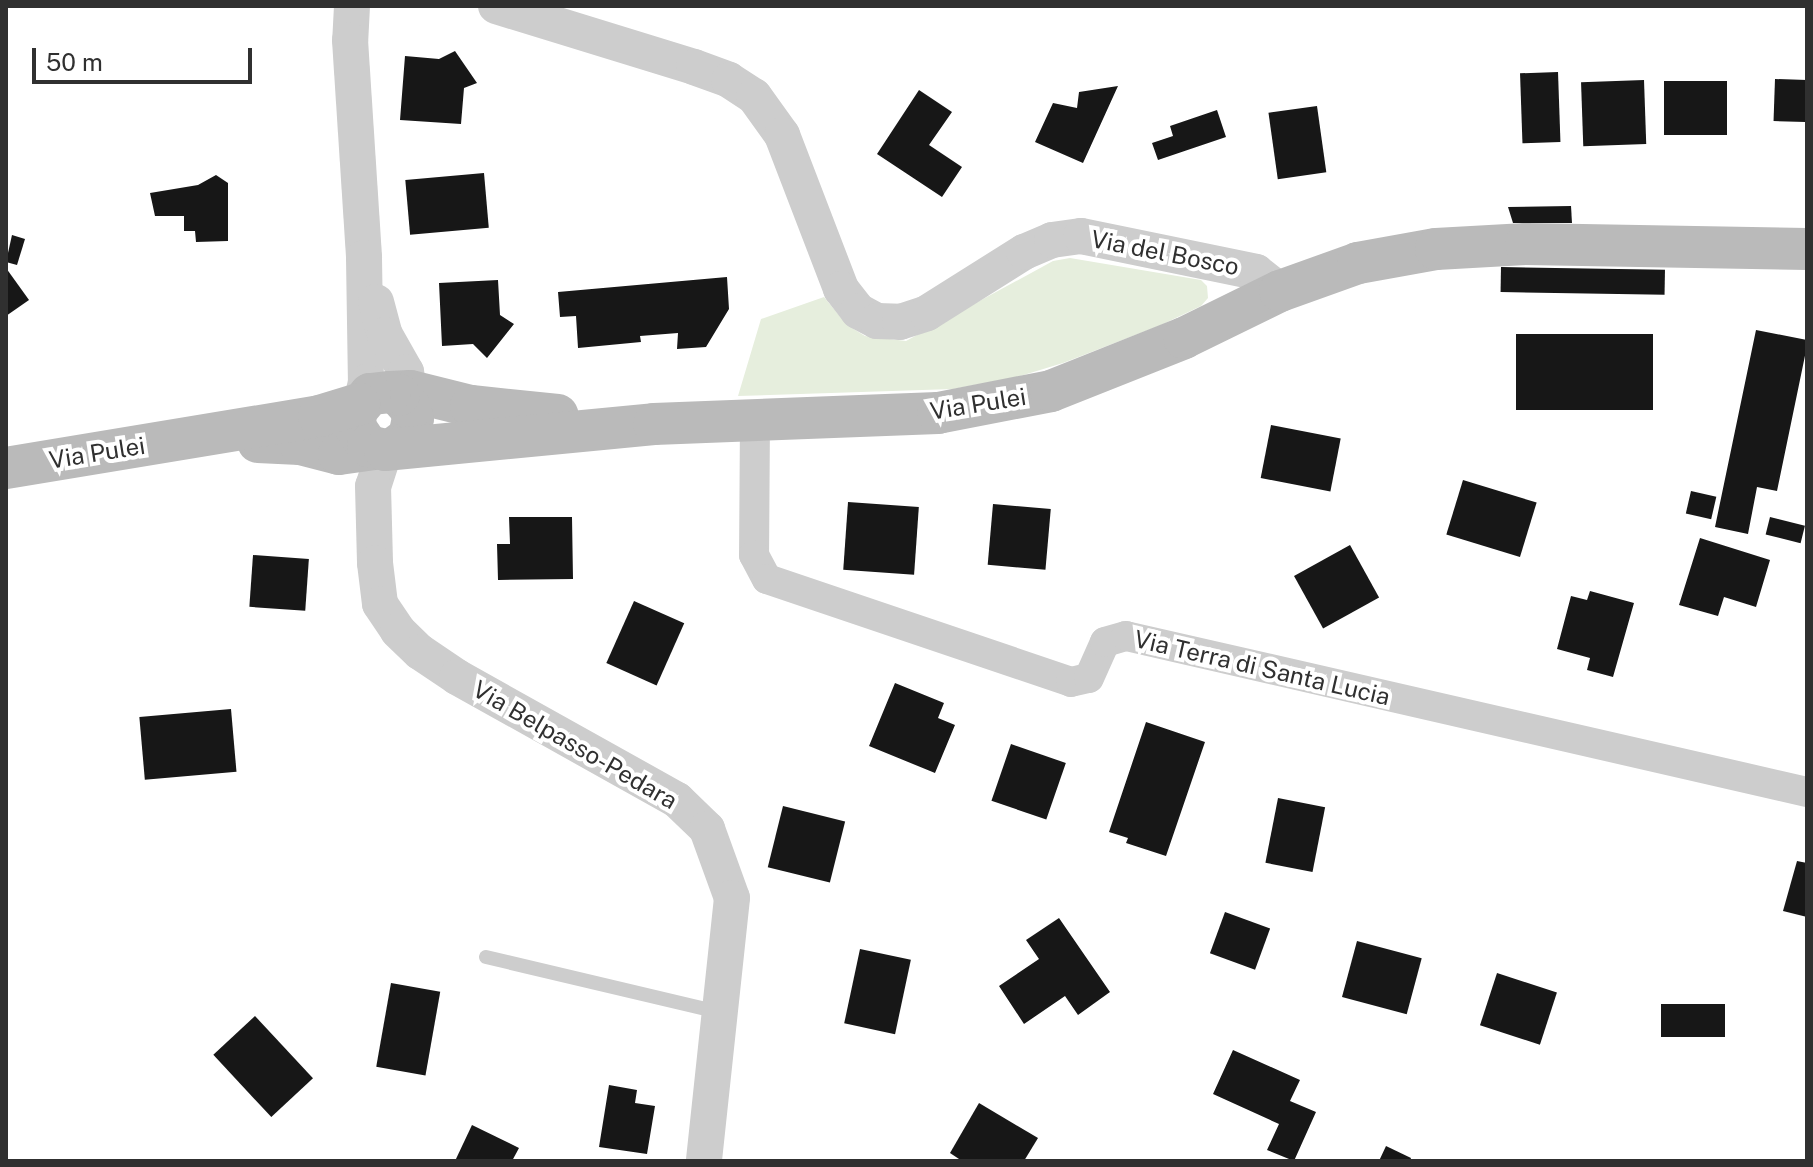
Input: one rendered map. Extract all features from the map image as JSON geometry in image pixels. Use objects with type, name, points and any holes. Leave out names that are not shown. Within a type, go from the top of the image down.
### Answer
[{"type":"main road","points":[[1280,291],[1358,263],[1436,249],[1526,244],[1807,249]]},
{"type":"main road","name":"Via Pulei","points":[[6,468],[189,438],[300,444],[381,423],[471,406],[654,424],[938,413],[1051,391],[1184,338],[1280,291]]},
{"type":"main road","points":[[381,423],[654,424]]},
{"type":"street","points":[[352,6],[350,40],[364,258],[385,335],[381,423]]},
{"type":"street","name":"Via del Bosco","points":[[496,6],[694,67],[729,80],[754,96],[782,135],[841,289],[858,311],[877,321],[900,322],[927,313],[1024,252],[1052,240],[1081,236],[1256,272],[1280,291]]},
{"type":"street","name":"Via Belpasso-Pedara","points":[[364,258],[366,382],[381,423],[373,486],[374,545],[380,604],[398,631],[420,652],[457,677],[677,800],[707,829],[732,898],[704,1161]]},
{"type":"street","name":"Via Terra di Santa Lucia","points":[[755,419],[754,555],[767,579],[1071,682],[1089,678],[1105,642],[1126,636],[1807,792]]},
{"type":"lane","points":[[486,957],[720,1012]]},
{"type":"green space","points":[[1070,258],[1201,280],[1207,286],[1208,298],[1201,306],[1161,325],[1063,363],[1017,377],[953,389],[738,396],[761,319],[824,297],[847,325],[865,336],[906,341],[1053,261]]},
{"type":"building","points":[[455,51],[477,83],[464,88],[461,124],[400,120],[405,56],[439,59]]},
{"type":"building","points":[[1558,72],[1560,142],[1522,143],[1520,73]]},
{"type":"building","points":[[1775,79],[1807,80],[1806,122],[1774,121]]},
{"type":"building","points":[[1644,80],[1646,144],[1583,146],[1581,82]]},
{"type":"building","points":[[1664,81],[1727,81],[1727,135],[1664,135]]},
{"type":"building","points":[[1118,86],[1083,163],[1035,142],[1053,103],[1077,108],[1079,92]]},
{"type":"building","points":[[919,90],[952,112],[929,145],[962,167],[942,197],[877,154]]},
{"type":"building","points":[[1317,106],[1326,172],[1278,179],[1268,113]]},
{"type":"building","points":[[1217,110],[1226,137],[1158,160],[1152,143],[1173,136],[1170,126]]},
{"type":"building","points":[[484,173],[489,228],[410,235],[405,180]]},
{"type":"building","points":[[216,175],[228,183],[228,241],[196,242],[195,231],[184,231],[184,216],[155,216],[150,193],[198,185]]},
{"type":"building","points":[[1571,206],[1572,223],[1513,223],[1508,207]]},
{"type":"building","points":[[12,235],[25,239],[17,265],[6,262]]},
{"type":"building","points":[[1501,267],[1665,270],[1665,295],[1501,292]]},
{"type":"building","points":[[6,268],[29,300],[6,316]]},
{"type":"building","points":[[727,277],[729,309],[706,347],[677,349],[678,333],[640,336],[641,342],[578,348],[576,316],[560,317],[558,292]]},
{"type":"building","points":[[498,280],[500,315],[514,324],[487,358],[473,344],[442,346],[439,283]]},
{"type":"building","points":[[1756,330],[1807,340],[1807,346],[1777,491],[1757,487],[1748,534],[1715,527]]},
{"type":"building","points":[[1516,334],[1653,334],[1653,410],[1516,410]]},
{"type":"building","points":[[1271,425],[1341,439],[1330,492],[1261,478]]},
{"type":"building","points":[[1463,480],[1537,503],[1520,557],[1446,535]]},
{"type":"building","points":[[1691,491],[1716,497],[1711,519],[1686,513]]},
{"type":"building","points":[[848,502],[919,507],[914,575],[843,570]]},
{"type":"building","points":[[993,504],[1051,509],[1045,570],[988,565]]},
{"type":"building","points":[[509,517],[572,517],[573,579],[498,580],[497,544],[510,544]]},
{"type":"building","points":[[1770,517],[1805,526],[1801,543],[1766,534]]},
{"type":"building","points":[[1700,538],[1770,560],[1756,607],[1724,597],[1718,616],[1679,605]]},
{"type":"building","points":[[1350,545],[1379,597],[1323,629],[1294,576]]},
{"type":"building","points":[[253,555],[309,559],[305,611],[249,607]]},
{"type":"building","points":[[1590,591],[1634,603],[1613,677],[1587,670],[1590,658],[1557,649],[1571,596],[1587,600]]},
{"type":"building","points":[[634,601],[684,623],[657,685],[606,663]]},
{"type":"building","points":[[895,683],[944,703],[938,718],[955,725],[935,773],[869,746]]},
{"type":"building","points":[[231,709],[236,772],[145,780],[139,717]]},
{"type":"building","points":[[1146,722],[1205,742],[1166,856],[1126,843],[1128,838],[1109,832]]},
{"type":"building","points":[[1011,744],[1066,763],[1046,820],[991,801]]},
{"type":"building","points":[[1278,798],[1325,807],[1313,872],[1265,863]]},
{"type":"building","points":[[783,806],[845,821],[830,883],[768,867]]},
{"type":"building","points":[[1797,861],[1807,863],[1807,917],[1783,911]]},
{"type":"building","points":[[1225,912],[1270,928],[1255,970],[1210,953]]},
{"type":"building","points":[[1059,918],[1110,992],[1078,1015],[1065,996],[1024,1024],[999,986],[1039,959],[1026,940]]},
{"type":"building","points":[[1357,941],[1422,958],[1407,1014],[1342,997]]},
{"type":"building","points":[[860,949],[911,960],[895,1034],[844,1023]]},
{"type":"building","points":[[1497,973],[1557,992],[1540,1045],[1480,1025]]},
{"type":"building","points":[[391,983],[440,992],[425,1075],[376,1067]]},
{"type":"building","points":[[1661,1004],[1725,1004],[1725,1037],[1661,1037]]},
{"type":"building","points":[[255,1016],[313,1078],[271,1117],[213,1055]]},
{"type":"building","points":[[1233,1050],[1300,1080],[1290,1101],[1316,1112],[1294,1161],[1267,1150],[1279,1124],[1213,1094]]},
{"type":"building","points":[[609,1085],[637,1090],[635,1103],[655,1106],[647,1154],[599,1147]]},
{"type":"building","points":[[979,1103],[1038,1138],[1024,1161],[962,1161],[950,1153]]},
{"type":"building","points":[[472,1125],[519,1148],[512,1161],[455,1161]]},
{"type":"building","points":[[1386,1146],[1411,1158],[1410,1161],[1379,1161]]}]
